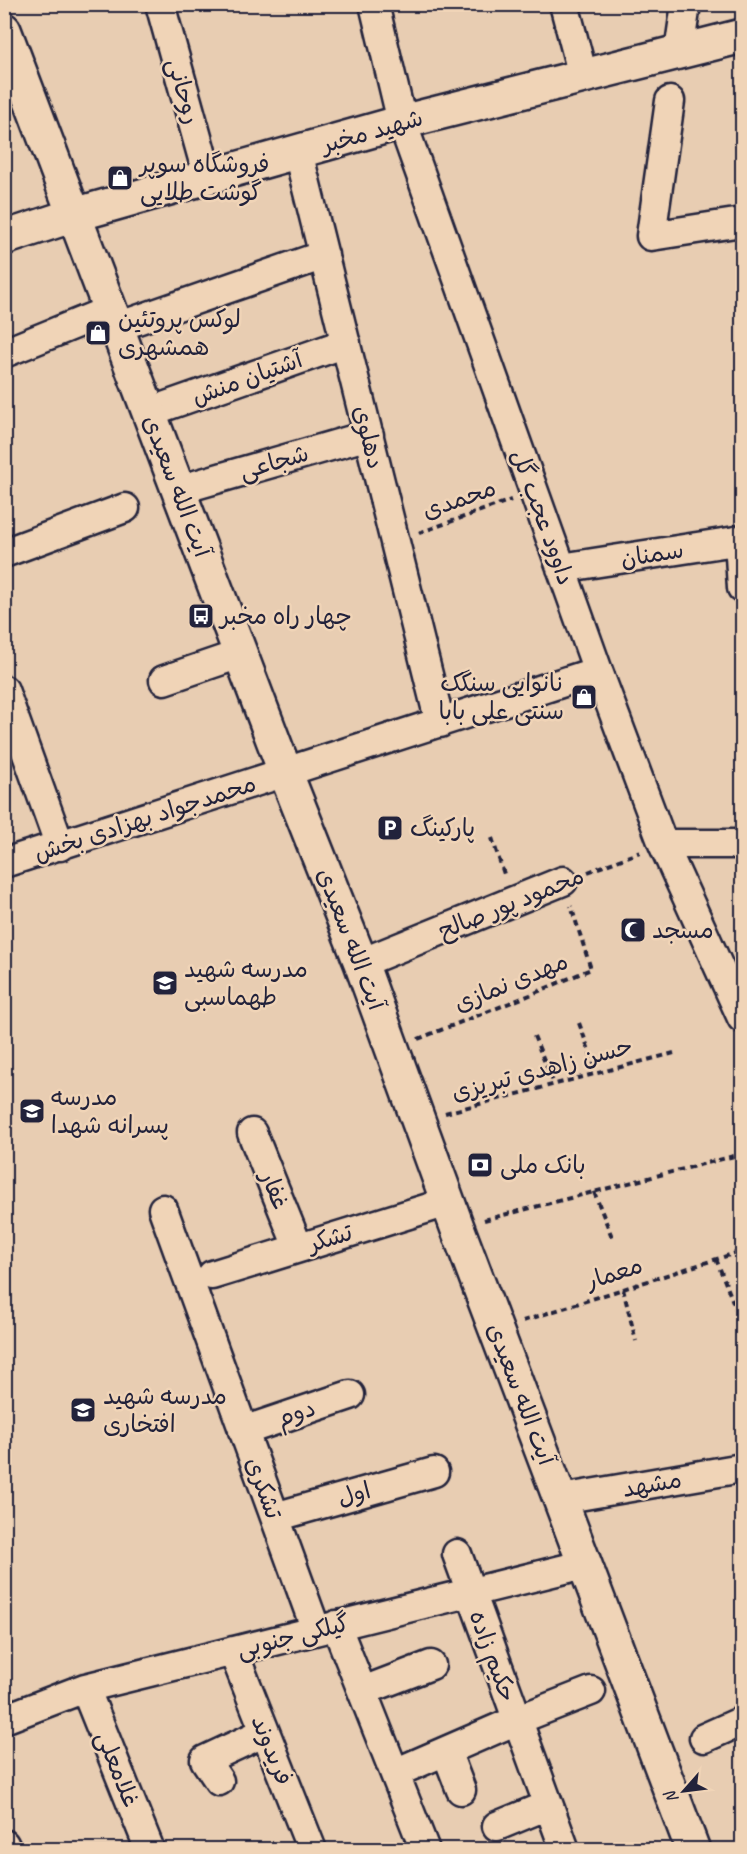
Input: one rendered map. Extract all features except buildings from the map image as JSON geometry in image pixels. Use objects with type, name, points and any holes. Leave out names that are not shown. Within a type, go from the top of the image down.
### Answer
[{"type":"main road","name":"آیت الله سعیدی","points":[[4,30],[240,654],[361,963],[496,1329],[693,1850]]},
{"type":"main road","name":"شهید مخبر","points":[[4,238],[74,215],[402,122],[742,36]]},
{"type":"street","name":"روحانی","points":[[160,4],[208,177]]},
{"type":"street","name":"داوود عجب گل","points":[[374,4],[402,122],[598,671],[663,844],[734,974],[742,1018]]},
{"type":"street","points":[[564,4],[583,76]]},
{"type":"street","points":[[679,52],[686,4]]},
{"type":"street","points":[[670,101],[651,236],[742,222]]},
{"type":"street","name":"دهلوی","points":[[298,152],[440,723]]},
{"type":"street","points":[[4,353],[324,255]]},
{"type":"street","name":"آشتیان منش","points":[[149,412],[346,343]]},
{"type":"street","name":"شجاعی","points":[[178,490],[369,435]]},
{"type":"street","points":[[4,552],[125,508]]},
{"type":"street","points":[[741,540],[742,588]]},
{"type":"street","name":"سمنان","points":[[561,568],[741,540]]},
{"type":"street","points":[[164,680],[240,654]]},
{"type":"street","name":"محمدجواد بهزادی بخش","points":[[4,863],[286,774],[598,671]]},
{"type":"street","points":[[4,690],[60,846]]},
{"type":"street","points":[[663,844],[742,844]]},
{"type":"street","name":"محمود پور صالح","points":[[361,963],[563,881]]},
{"type":"street","name":"غفار","points":[[252,1133],[298,1248]]},
{"type":"street","name":"تشکری","points":[[163,1209],[275,1517],[326,1628],[363,1691],[425,1850]]},
{"type":"street","name":"تشکر","points":[[212,1275],[298,1248],[453,1214]]},
{"type":"street","name":"دوم","points":[[243,1431],[350,1395]]},
{"type":"street","name":"مشهد","points":[[561,1499],[742,1468]]},
{"type":"street","name":"اول","points":[[275,1517],[434,1472]]},
{"type":"street","name":"حکیم زاده","points":[[457,1554],[565,1850]]},
{"type":"street","name":"گیلکی جنوبی","points":[[4,1719],[85,1688],[585,1564]]},
{"type":"street","name":"فریدوند","points":[[233,1651],[265,1732],[302,1846]]},
{"type":"street","points":[[363,1691],[430,1665]]},
{"type":"street","name":"غلامعلی","points":[[85,1688],[150,1850]]},
{"type":"street","name":"حکیم زاده","points":[[395,1773],[517,1720],[591,1691]]},
{"type":"street","points":[[704,1738],[742,1721]]},
{"type":"street","points":[[219,1781],[206,1760],[265,1732]]},
{"type":"street","points":[[446,1751],[461,1790]]},
{"type":"street","points":[[497,1826],[548,1805]]},
{"type":"street","points":[[4,1844],[7,1850]]},
{"type":"path","name":"محمدی","points":[[395,541],[534,492]]},
{"type":"path","points":[[492,838],[513,903]]},
{"type":"path","name":"محمود پور صالح","points":[[563,881],[663,844]]},
{"type":"path","name":"مهدی نمازی","points":[[392,1048],[591,969],[563,881]]},
{"type":"path","points":[[579,1023],[597,1072]]},
{"type":"path","points":[[534,1036],[554,1084]]},
{"type":"path","name":"حسن زاهدی تبریزی","points":[[420,1120],[674,1053]]},
{"type":"path","points":[[453,1214],[594,1192],[742,1154]]},
{"type":"path","points":[[594,1192],[612,1237]]},
{"type":"path","name":"معمار","points":[[496,1329],[742,1251]]},
{"type":"path","points":[[716,1259],[739,1317]]},
{"type":"path","points":[[623,1289],[636,1341]]},
{"type":"place","name":"فروشگاه سوپر گوشت طلایی","points":[[120,178]]},
{"type":"place","name":"لوکس پروتئین همشهری","points":[[98,333]]},
{"type":"place","name":"چهار راه مخبر","points":[[201,616]]},
{"type":"place","name":"نانوایی سنگک سنتی علی بابا","points":[[584,697]]},
{"type":"place","name":"پارکینگ","points":[[390,828]]},
{"type":"place","name":"مسجد","points":[[633,930]]},
{"type":"place","name":"مدرسه شهید طهماسبی","points":[[165,983]]},
{"type":"place","name":"مدرسه پسرانه شهدا","points":[[32,1111]]},
{"type":"place","name":"بانک ملی","points":[[480,1165]]},
{"type":"place","name":"مدرسه شهید افتخاری","points":[[83,1410]]}]
